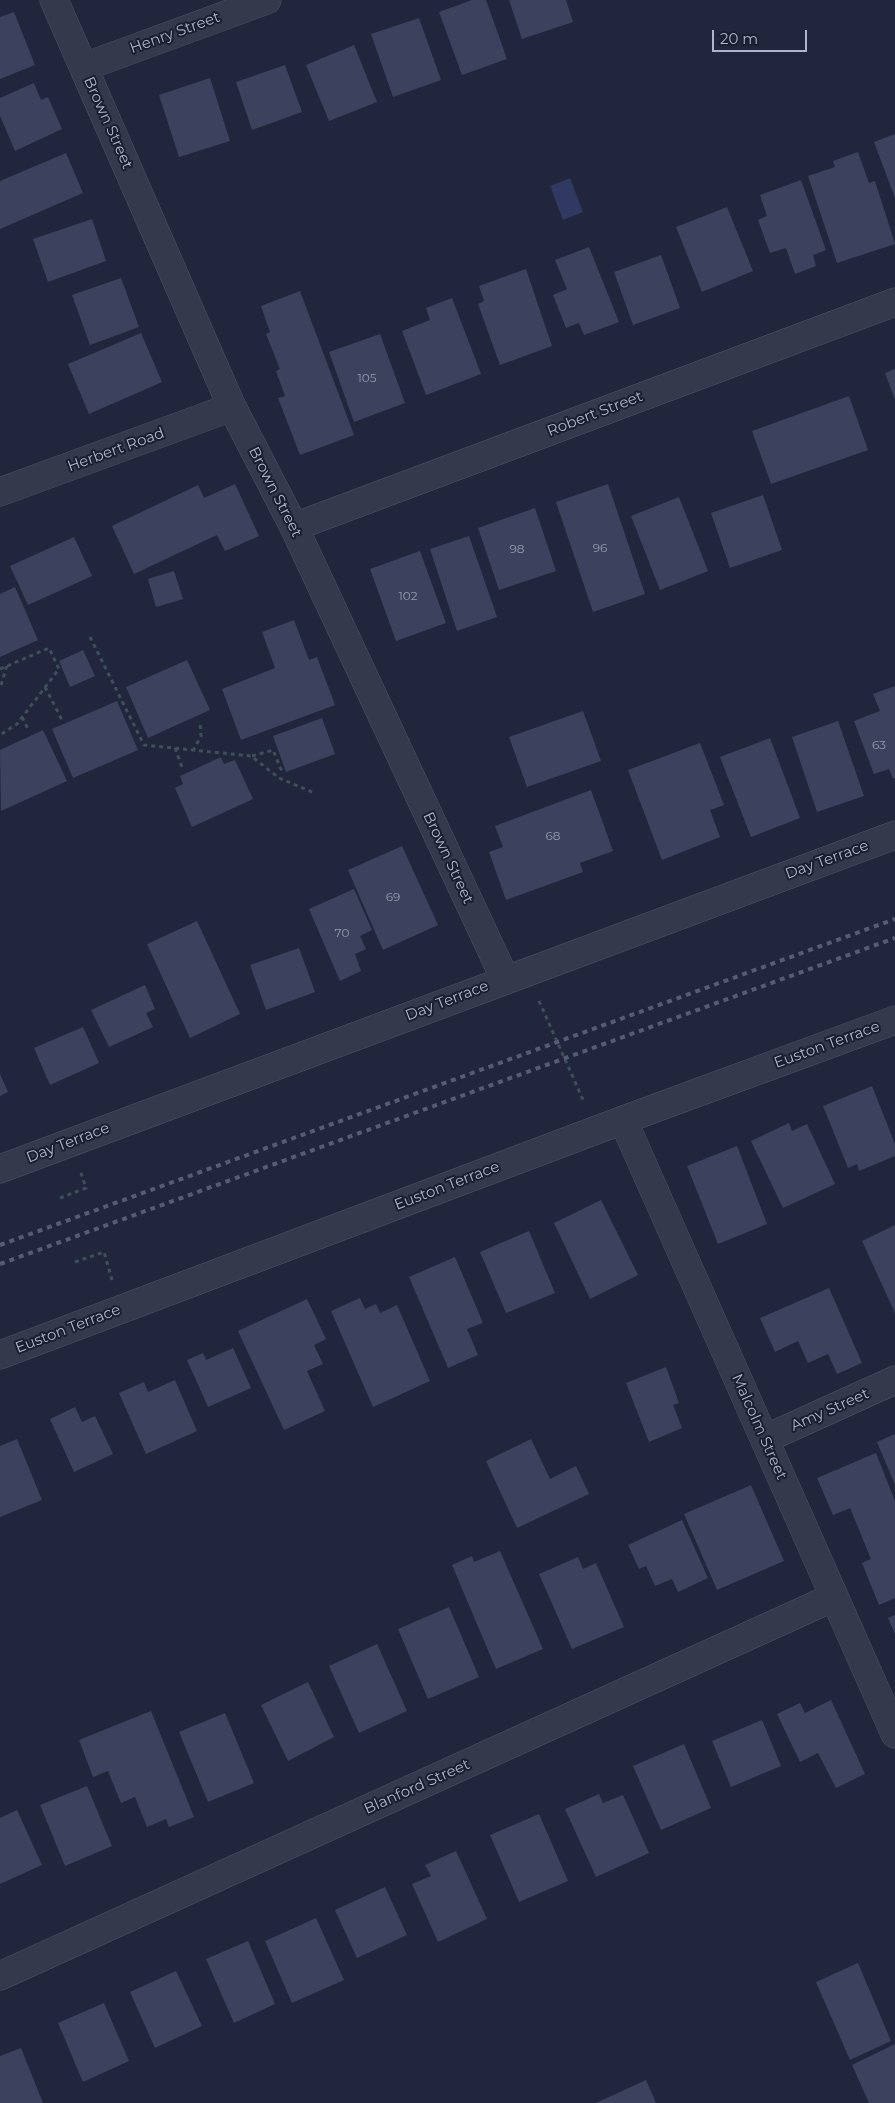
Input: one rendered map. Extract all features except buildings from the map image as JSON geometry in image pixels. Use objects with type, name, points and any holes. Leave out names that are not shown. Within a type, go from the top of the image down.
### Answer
[{"type":"street","name":"Brown Street","points":[[54,0],[232,407],[294,527],[515,976]]},
{"type":"street","name":"Henry Street","points":[[84,67],[267,0]]},
{"type":"street","name":"Robert Street","points":[[294,527],[895,302]]},
{"type":"street","name":"Herbert Road","points":[[0,492],[232,407]]},
{"type":"street","name":"Day Terrace","points":[[0,1169],[895,835]]},
{"type":"street","name":"Euston Terrace","points":[[0,1355],[623,1120],[895,1020]]},
{"type":"street","name":"Malcolm Street","points":[[623,1120],[895,1734]]},
{"type":"street","name":"Amy Street","points":[[764,1439],[895,1380]]},
{"type":"street","name":"Blanford Street","points":[[0,1976],[834,1597]]},
{"type":"path","points":[[90,637],[144,745],[251,756],[273,750],[283,774]]},
{"type":"path","points":[[0,669],[7,664],[49,648],[59,669],[17,724],[0,735]]},
{"type":"path","points":[[2,685],[7,664]]},
{"type":"path","points":[[45,687],[64,722]]},
{"type":"path","points":[[22,717],[29,731]]},
{"type":"path","points":[[193,751],[201,736],[200,722]]},
{"type":"path","points":[[175,748],[182,767]]},
{"type":"path","points":[[251,756],[279,778],[312,792]]},
{"type":"path","points":[[515,976],[597,1130]]},
{"type":"path","points":[[75,1262],[104,1252],[121,1309]]},
{"type":"water","points":[[570,178],[583,212],[563,220],[550,186]]},
{"type":"railway","points":[[0,1245],[895,919]]},
{"type":"railway","points":[[0,1264],[895,938]]}]
